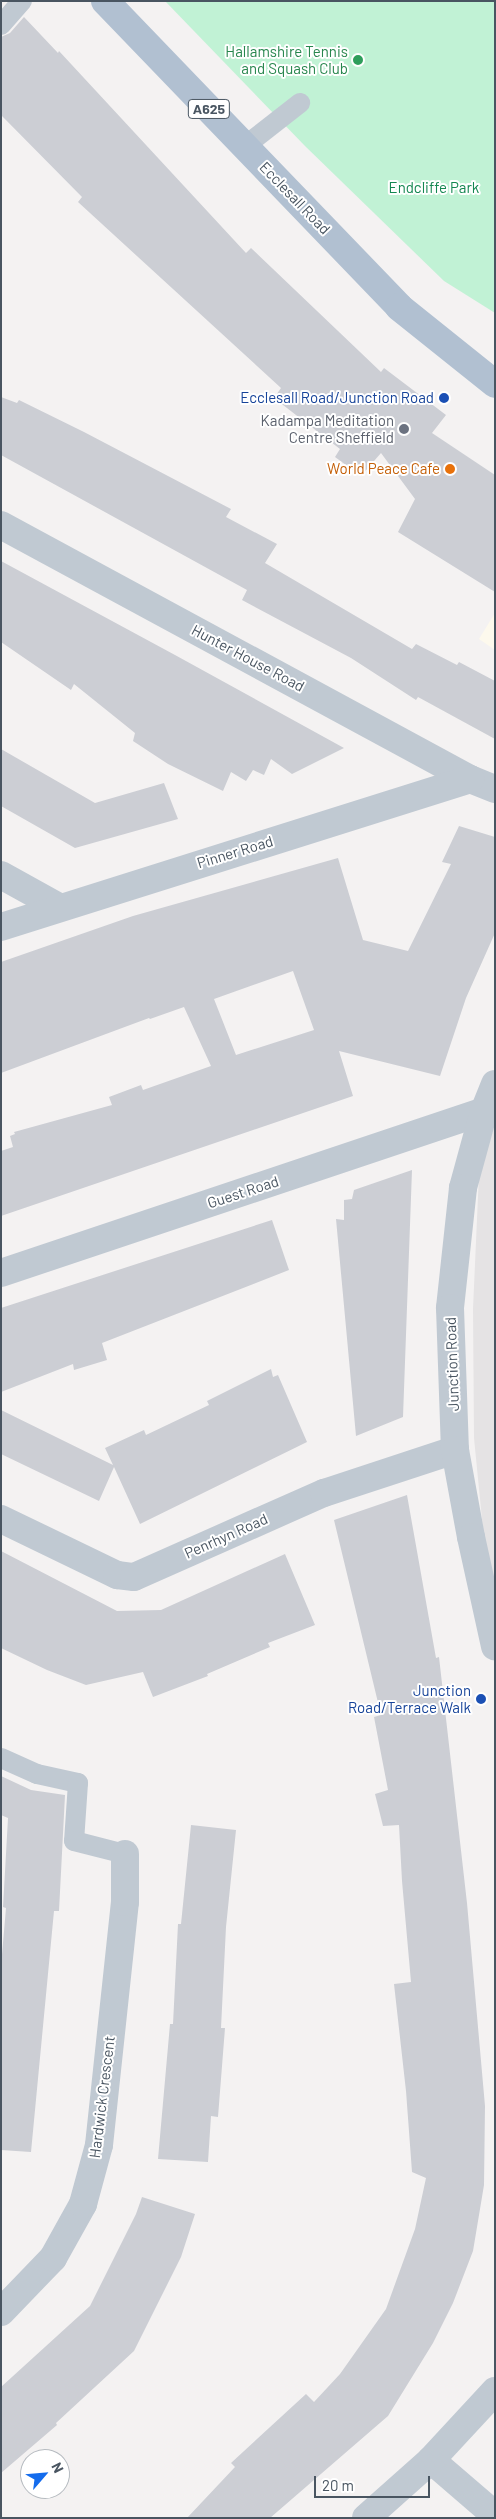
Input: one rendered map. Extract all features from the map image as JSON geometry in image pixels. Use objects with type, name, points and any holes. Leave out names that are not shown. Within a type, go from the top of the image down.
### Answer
[{"type":"main road","name":"Ecclesall Road","points":[[105,1],[399,307],[495,384]]},
{"type":"street","name":"Hunter House Road","points":[[1,525],[483,784]]},
{"type":"street","name":"Pinner Road","points":[[1,927],[59,907],[483,784]]},
{"type":"street","points":[[1,875],[59,907]]},
{"type":"street","name":"Junction Road","points":[[495,1084],[484,1112],[463,1188],[450,1308],[455,1450],[472,1546],[495,1646]]},
{"type":"street","name":"Guest Road","points":[[1,1273],[484,1112]]},
{"type":"street","name":"Penrhyn Road","points":[[1,1519],[117,1575],[134,1577],[324,1493],[455,1450]]},
{"type":"street","name":"Hardwick Crescent","points":[[1,2312],[53,2258],[83,2204],[99,2145],[125,1902],[125,1854]]},
{"type":"street","points":[[366,2518],[431,2460],[495,2392]]},
{"type":"street","points":[[431,2460],[495,2515]]},
{"type":"lane","points":[[1,25],[22,1]]},
{"type":"lane","points":[[245,146],[300,103]]},
{"type":"lane","points":[[1,1758],[37,1774],[78,1783],[74,1841],[125,1854]]},
{"type":"shaded area","points":[[495,613],[495,650],[479,639]]},
{"type":"shaded area","points":[[495,1124],[495,1589],[489,1590],[474,1438],[473,1309],[479,1174]]},
{"type":"green space","name":"Hallamshire Tennis and Squash Club","points":[[165,1],[495,1],[495,313],[444,281],[305,146]]},
{"type":"building","points":[[24,17],[58,53],[59,51],[246,253],[251,248],[381,372],[384,368],[446,415],[432,433],[495,475],[495,592],[398,532],[415,499],[381,453],[361,476],[335,457],[340,449],[274,398],[281,388],[78,202],[82,197],[1,115],[1,37],[10,33]]},
{"type":"building","points":[[1,397],[17,403],[19,400],[231,509],[226,517],[277,544],[265,563],[412,649],[416,644],[457,665],[459,662],[495,681],[495,739],[418,697],[416,700],[351,658],[242,600],[247,590],[1,455]]},
{"type":"building","points":[[1,561],[344,748],[292,774],[271,759],[264,775],[253,770],[246,781],[231,772],[223,791],[168,764],[133,741],[135,733],[74,684],[71,690],[1,642]]},
{"type":"building","points":[[1,749],[95,803],[164,783],[178,819],[75,848],[1,806]]},
{"type":"building","points":[[459,826],[495,837],[495,933],[466,998],[440,1076],[339,1051],[353,1096],[1,1216],[1,1151],[13,1147],[10,1136],[15,1134],[14,1132],[112,1105],[109,1097],[141,1085],[143,1090],[211,1066],[184,1007],[149,1018],[1,1073],[1,962],[133,916],[338,858],[363,940],[408,951],[451,864],[442,862]],"holes":[[[293,971],[314,1030],[236,1055],[214,999]]]},
{"type":"building","points":[[412,1170],[403,1417],[356,1436],[336,1219],[344,1220],[344,1200],[352,1199],[354,1190]]},
{"type":"building","points":[[272,1220],[289,1270],[102,1343],[107,1360],[74,1370],[73,1364],[1,1392],[1,1308]]},
{"type":"building","points":[[271,1369],[273,1377],[278,1375],[307,1442],[140,1524],[114,1467],[99,1501],[1,1454],[1,1410],[113,1465],[105,1448],[144,1430],[146,1435],[209,1405],[207,1401]]},
{"type":"building","points":[[407,1495],[436,1658],[439,1657],[467,1903],[485,2106],[484,2185],[473,2251],[453,2303],[433,2343],[388,2416],[270,2518],[187,2518],[235,2467],[231,2463],[306,2394],[314,2402],[340,2374],[386,2309],[415,2229],[426,2178],[412,2172],[406,2091],[394,1984],[411,1982],[399,1825],[383,1826],[375,1794],[388,1790],[374,1717],[381,1715],[334,1520]]},
{"type":"building","points":[[1,1551],[117,1611],[161,1610],[285,1554],[315,1625],[268,1643],[270,1647],[207,1674],[208,1676],[153,1697],[143,1672],[86,1685],[47,1670],[1,1648]]},
{"type":"building","points":[[1,1776],[31,1790],[65,1795],[59,1911],[54,1911],[31,2152],[1,2150],[1,1966],[6,1908],[3,1907],[8,1818],[1,1815]]},
{"type":"building","points":[[191,1825],[236,1830],[226,1927],[221,2028],[225,2028],[218,2117],[211,2116],[208,2162],[158,2159],[170,2024],[173,2024],[178,1924],[181,1924]]},
{"type":"building","points":[[142,2197],[195,2214],[181,2257],[134,2351],[56,2423],[57,2425],[29,2449],[20,2449],[20,2457],[1,2473],[1,2387],[90,2306],[136,2214]]},
{"type":"place","name":"Hallamshire Tennis and Squash Club","points":[[358,60]]},
{"type":"place","name":"Ecclesall Road/Junction Road","points":[[444,398]]},
{"type":"place","name":"Kadampa Meditation Centre Sheffield","points":[[404,429]]},
{"type":"place","name":"World Peace Cafe","points":[[450,469]]},
{"type":"place","name":"Junction Road/Terrace Walk","points":[[481,1699]]},
{"type":"park label","name":"Endcliffe Park","points":[[434,188]]}]
